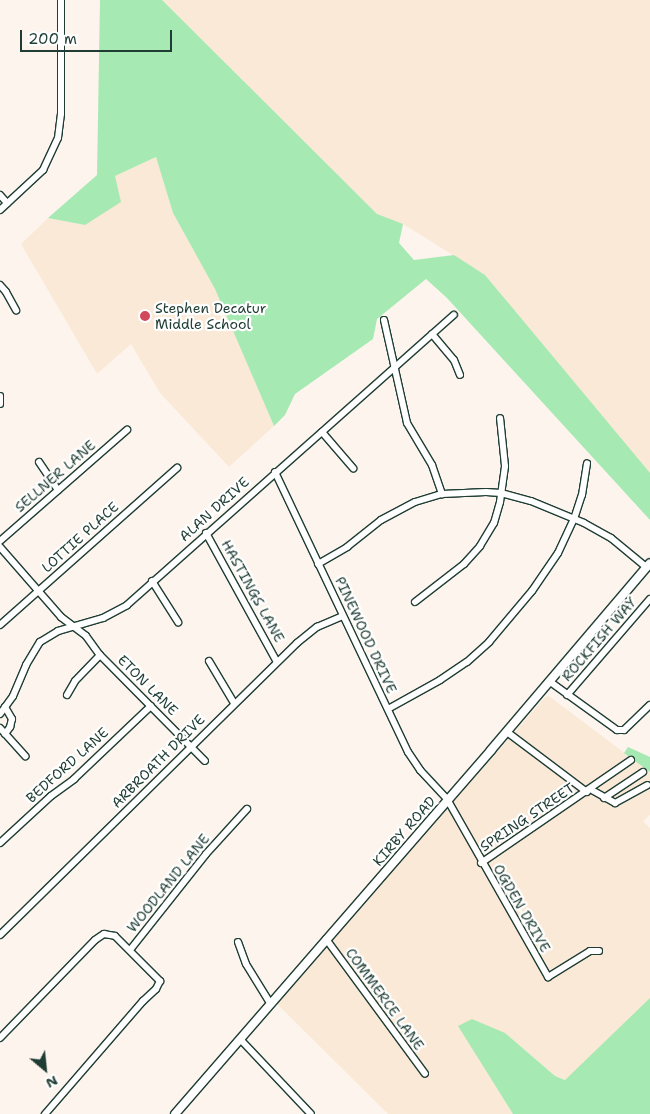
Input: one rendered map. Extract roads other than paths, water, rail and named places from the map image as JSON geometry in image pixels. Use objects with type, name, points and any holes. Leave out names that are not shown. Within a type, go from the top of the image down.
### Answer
[{"type":"main road","name":"KIRBY ROAD","points":[[175,1114],[506,732],[646,567]]},
{"type":"street","points":[[0,210],[43,170],[58,138],[61,114],[61,0]]},
{"type":"street","points":[[0,195],[7,204]]},
{"type":"street","points":[[0,285],[16,310]]},
{"type":"street","name":"ALAN DRIVE","points":[[0,714],[40,642],[58,630],[73,627],[117,612],[454,315]]},
{"type":"street","points":[[384,320],[408,427],[432,465],[442,494]]},
{"type":"street","points":[[432,334],[454,360],[460,375]]},
{"type":"street","points":[[0,396],[0,404]]},
{"type":"street","points":[[415,602],[456,572],[480,546],[494,523],[501,493],[505,455],[500,418]]},
{"type":"street","name":"SELLNER LANE","points":[[0,542],[127,430]]},
{"type":"street","points":[[322,432],[353,468]]},
{"type":"street","points":[[39,462],[58,490]]},
{"type":"street","points":[[388,709],[449,675],[489,642],[545,573],[574,519],[582,495],[587,464]]},
{"type":"street","name":"LOTTIE PLACE","points":[[0,625],[177,468]]},
{"type":"street","name":"PINEWOOD DRIVE","points":[[275,472],[413,760],[447,799]]},
{"type":"street","points":[[318,564],[347,547],[390,514],[415,502],[442,494],[501,493],[530,501],[574,519],[611,538],[646,567],[650,576]]},
{"type":"street","name":"HASTINGS LANE","points":[[206,533],[277,662]]},
{"type":"street","name":"ETON LANE","points":[[0,547],[38,591],[73,627],[86,636],[100,655],[205,761]]},
{"type":"street","points":[[152,581],[178,622]]},
{"type":"street","name":"ROCKFISH WAY","points":[[567,695],[650,599]]},
{"type":"street","name":"ARBROATH DRIVE","points":[[0,935],[277,662],[312,630],[343,616]]},
{"type":"street","points":[[67,695],[75,681],[100,655]]},
{"type":"street","points":[[209,661],[234,703]]},
{"type":"street","points":[[549,682],[614,729],[620,731],[650,705]]},
{"type":"street","name":"BEDFORD LANE","points":[[0,843],[51,796],[74,779],[151,706]]},
{"type":"street","points":[[5,707],[12,719],[10,727],[5,734]]},
{"type":"street","points":[[0,728],[25,756]]},
{"type":"street","points":[[506,732],[589,791],[615,803],[647,785]]},
{"type":"street","name":"SPRING STREET","points":[[481,863],[589,791],[631,760]]},
{"type":"street","points":[[604,798],[643,772]]},
{"type":"street","name":"OGDEN DRIVE","points":[[447,799],[481,863],[548,978],[590,951],[599,951]]},
{"type":"street","name":"WOODLAND LANE","points":[[0,1038],[100,936],[110,934],[130,950],[194,869],[246,809]]},
{"type":"street","name":"COMMERCE LANE","points":[[326,939],[425,1074]]},
{"type":"street","points":[[238,942],[246,964],[270,1003]]},
{"type":"street","points":[[45,1114],[137,1007],[160,984],[158,978],[130,950]]},
{"type":"street","points":[[240,1039],[311,1114]]},
{"type":"place","name":"Stephen Decatur Middle School","points":[[145,316]]}]
